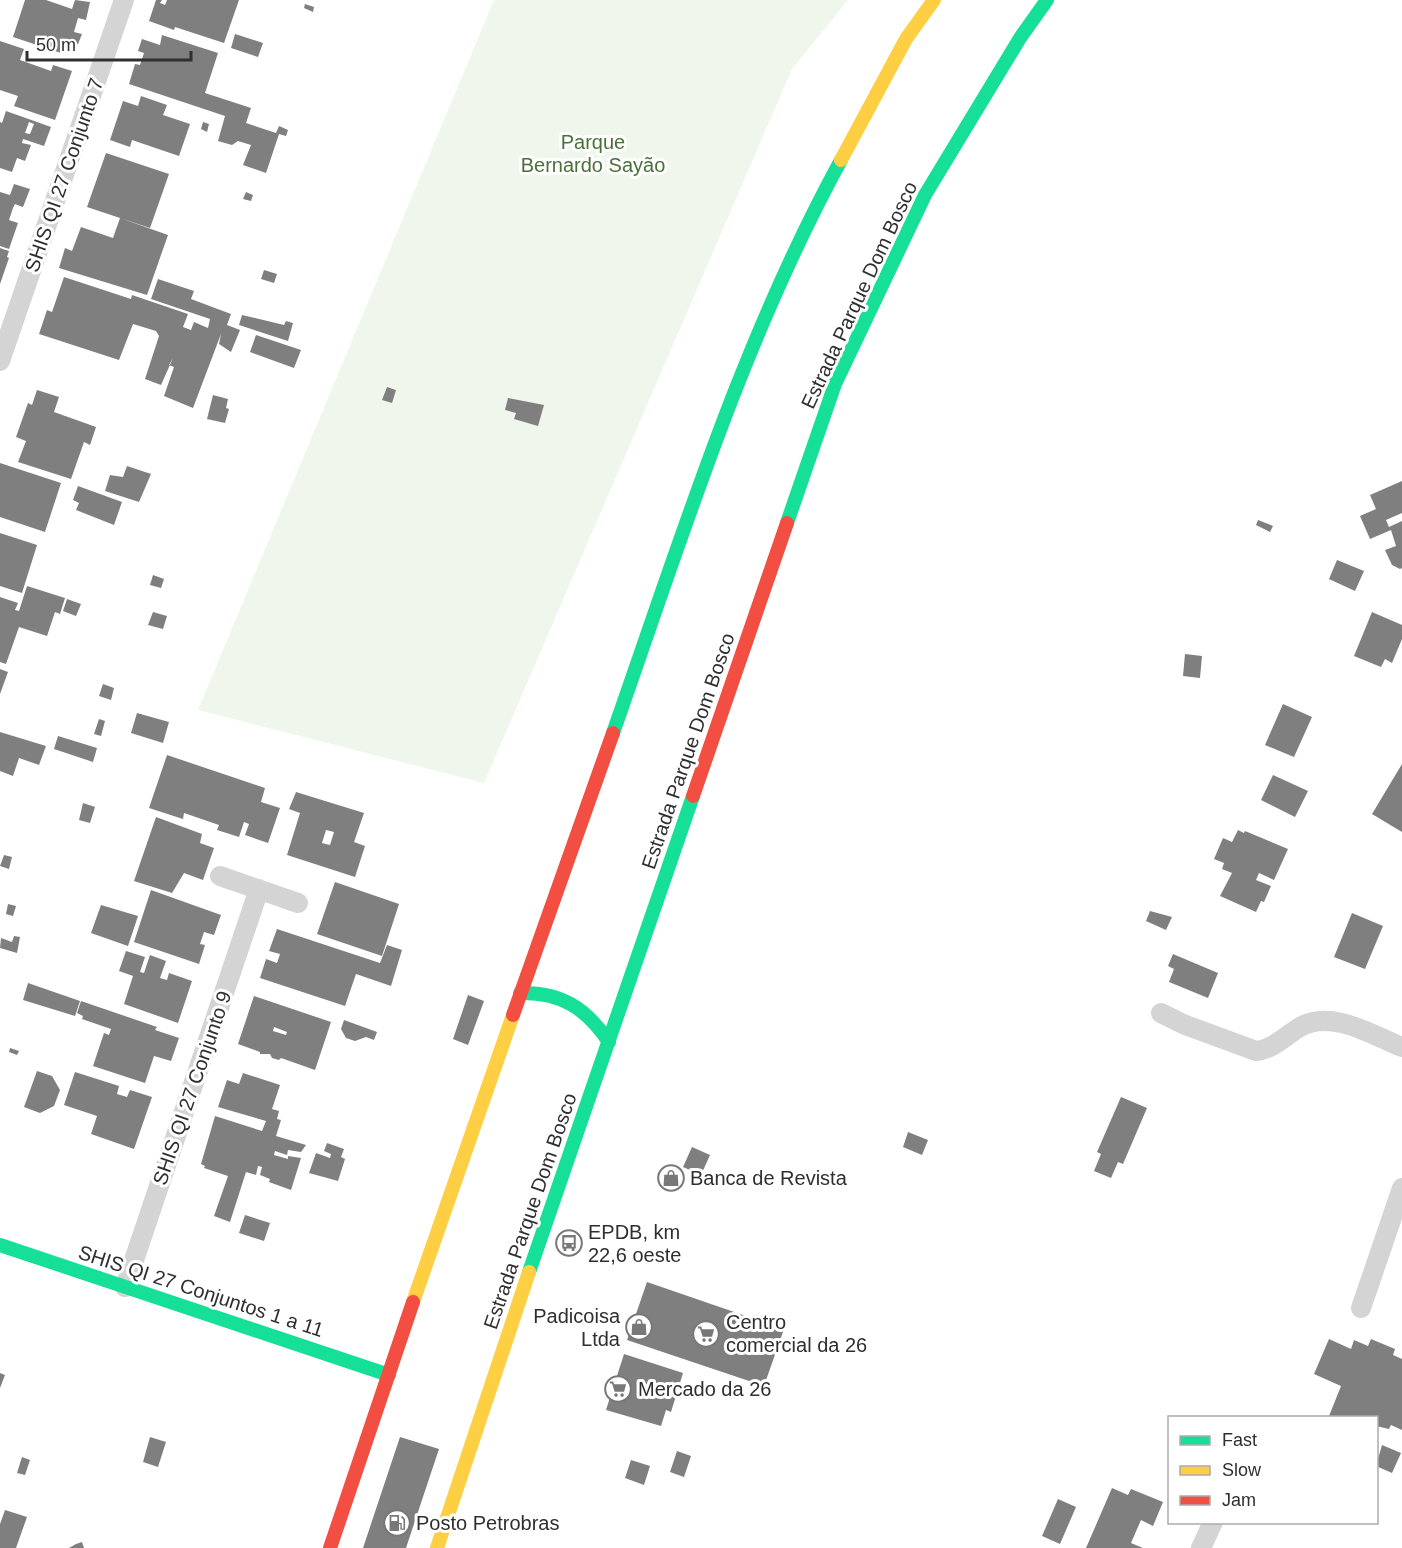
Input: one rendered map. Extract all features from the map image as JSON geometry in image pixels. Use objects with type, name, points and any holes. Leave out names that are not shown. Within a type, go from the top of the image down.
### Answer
[{"type":"main road","points":[[330,1548],[520,993],[734,390],[815,207],[906,39],[934,0]]},
{"type":"main road","name":"Estrada Parque Dom Bosco","points":[[437,1548],[835,384],[925,195],[1020,38],[1047,0]]},
{"type":"main road","points":[[520,993],[543,991],[563,997],[597,1022],[609,1042]]},
{"type":"main road","name":"SHIS QI 27 Conjuntos 1 a 11","points":[[0,1245],[389,1375]]},
{"type":"street","name":"SHIS QI 27 Conjunto 7","points":[[1,353],[124,0]]},
{"type":"street","points":[[220,876],[298,903]]},
{"type":"street","name":"SHIS QI 27 Conjunto 9","points":[[125,1287],[259,890]]},
{"type":"street","points":[[1161,1013],[1256,1052],[1268,1050],[1313,1021],[1334,1021],[1402,1047]]},
{"type":"street","points":[[1361,1308],[1402,1188]]},
{"type":"street","points":[[1201,1548],[1212,1524]]},
{"type":"green space","name":"Parque Bernardo Sayão","points":[[494,0],[848,0],[792,69],[484,783],[198,710]]},
{"type":"building","points":[[25,0],[46,0],[72,9],[75,0],[90,2],[86,20],[78,18],[74,32],[82,34],[78,44],[65,40],[61,53],[13,37]]},
{"type":"building","points":[[156,0],[162,0],[160,3],[165,5],[167,0],[239,0],[224,43],[149,21]]},
{"type":"building","points":[[305,4],[314,7],[313,12],[304,8]]},
{"type":"building","points":[[235,34],[263,43],[258,57],[231,48]]},
{"type":"building","points":[[162,35],[218,53],[205,93],[251,108],[246,123],[276,133],[279,126],[288,130],[286,136],[279,134],[266,173],[243,165],[251,145],[238,141],[232,145],[218,141],[225,116],[129,84],[135,64],[140,65],[144,53],[138,51],[142,39],[160,45]]},
{"type":"building","points":[[0,41],[24,49],[20,60],[51,71],[53,65],[72,71],[55,120],[14,106],[18,96],[0,90]]},
{"type":"building","points":[[141,96],[167,105],[163,115],[190,124],[179,156],[132,140],[130,147],[110,140],[123,101],[138,106]]},
{"type":"building","points":[[6,111],[51,127],[44,146],[23,139],[22,143],[31,145],[25,161],[17,158],[12,172],[0,168],[0,122],[2,123]],"holes":[[[29,122],[34,124],[30,134],[25,133]]]},
{"type":"building","points":[[203,122],[209,124],[207,132],[201,129]]},
{"type":"building","points":[[106,153],[169,174],[150,228],[87,207]]},
{"type":"building","points":[[14,184],[30,189],[23,207],[15,204],[13,208],[9,220],[18,223],[9,249],[0,246],[0,192],[10,195]]},
{"type":"building","points":[[246,192],[253,195],[251,201],[243,199]]},
{"type":"building","points":[[120,218],[168,235],[147,295],[59,268],[65,248],[72,251],[81,227],[113,238]]},
{"type":"building","points":[[0,248],[9,251],[7,257],[9,258],[0,284]]},
{"type":"building","points":[[264,270],[277,274],[274,283],[261,279]]},
{"type":"building","points":[[64,277],[131,299],[132,295],[188,314],[183,327],[191,330],[194,322],[208,328],[210,319],[151,299],[158,279],[194,291],[191,299],[231,314],[227,325],[240,330],[231,352],[219,344],[221,334],[193,408],[164,396],[174,367],[170,365],[161,385],[145,379],[159,336],[156,331],[133,324],[119,360],[39,334],[47,310],[52,312]]},
{"type":"building","points":[[242,315],[284,325],[286,321],[293,323],[288,341],[239,325]]},
{"type":"building","points":[[256,335],[301,350],[294,368],[250,352]]},
{"type":"building","points":[[387,387],[396,390],[392,403],[382,400]]},
{"type":"building","points":[[37,390],[59,397],[54,412],[96,427],[90,445],[84,442],[71,479],[18,462],[26,441],[16,437],[28,403],[32,405]]},
{"type":"building","points":[[213,395],[228,399],[226,408],[229,409],[225,423],[207,419]]},
{"type":"building","points":[[508,398],[544,405],[538,426],[514,419],[516,413],[505,410]]},
{"type":"building","points":[[0,463],[61,483],[45,532],[0,517]]},
{"type":"building","points":[[127,466],[151,474],[139,502],[105,491],[110,475],[123,477]]},
{"type":"building","points":[[1402,481],[1402,513],[1386,520],[1389,527],[1402,521],[1402,568],[1400,569],[1392,565],[1385,550],[1396,546],[1391,530],[1370,539],[1360,516],[1376,509],[1370,495]]},
{"type":"building","points":[[78,486],[122,502],[114,525],[76,510],[79,503],[73,500]]},
{"type":"building","points":[[1258,520],[1273,526],[1270,532],[1256,525]]},
{"type":"building","points":[[0,533],[37,545],[22,593],[0,586]]},
{"type":"building","points":[[1337,560],[1364,571],[1355,591],[1329,579]]},
{"type":"building","points":[[153,575],[164,579],[161,588],[150,585]]},
{"type":"building","points":[[27,586],[65,598],[60,614],[55,612],[47,636],[19,627],[6,664],[0,662],[0,597],[18,603],[15,610],[19,611]]},
{"type":"building","points":[[67,599],[81,604],[76,616],[63,611]]},
{"type":"building","points":[[153,612],[167,616],[163,629],[148,625]]},
{"type":"building","points":[[1372,612],[1402,625],[1402,639],[1392,663],[1385,659],[1381,667],[1354,656]]},
{"type":"building","points":[[1185,654],[1202,656],[1200,678],[1183,676]]},
{"type":"building","points":[[0,669],[8,672],[0,694]]},
{"type":"building","points":[[103,684],[114,688],[111,700],[99,696]]},
{"type":"building","points":[[1283,704],[1312,717],[1294,757],[1265,745]]},
{"type":"building","points":[[137,713],[169,722],[163,743],[131,733]]},
{"type":"building","points":[[99,719],[105,721],[101,736],[94,734]]},
{"type":"building","points":[[0,732],[46,746],[39,765],[19,758],[13,776],[0,771]]},
{"type":"building","points":[[58,736],[97,748],[93,762],[54,749]]},
{"type":"building","points":[[167,755],[265,788],[261,802],[280,808],[268,843],[245,835],[249,824],[244,822],[239,837],[217,830],[219,825],[184,813],[183,819],[149,808]]},
{"type":"building","points":[[1402,764],[1402,832],[1372,814]]},
{"type":"building","points":[[1273,775],[1308,791],[1295,817],[1261,800]]},
{"type":"building","points":[[296,792],[364,813],[354,842],[365,846],[355,877],[287,855],[300,813],[289,809]],"holes":[[[326,830],[334,832],[330,845],[322,843]]]},
{"type":"building","points":[[83,803],[95,807],[90,823],[79,820]]},
{"type":"building","points":[[156,817],[202,834],[200,843],[214,848],[203,880],[184,873],[172,893],[134,881]]},
{"type":"building","points":[[1238,830],[1288,849],[1274,880],[1259,873],[1256,880],[1271,886],[1264,902],[1261,901],[1256,912],[1220,896],[1232,873],[1222,869],[1224,863],[1214,859],[1223,838],[1232,842]]},
{"type":"building","points":[[4,855],[12,857],[9,869],[0,866]]},
{"type":"building","points":[[335,882],[399,904],[382,956],[317,934]]},
{"type":"building","points":[[151,890],[221,915],[214,935],[204,932],[200,944],[205,945],[199,964],[134,942]]},
{"type":"building","points":[[8,904],[16,906],[13,916],[6,914]]},
{"type":"building","points":[[101,905],[138,916],[128,946],[91,933]]},
{"type":"building","points":[[1150,911],[1172,917],[1166,930],[1146,921]]},
{"type":"building","points":[[1352,913],[1383,926],[1365,969],[1334,957]]},
{"type":"building","points":[[277,929],[380,963],[387,945],[402,950],[391,986],[356,974],[345,1006],[260,978],[266,959],[277,963],[280,954],[269,951]]},
{"type":"building","points":[[14,936],[20,937],[17,953],[0,948],[1,938],[12,942]]},
{"type":"building","points":[[126,951],[145,957],[140,972],[144,973],[150,955],[166,961],[160,978],[167,980],[169,973],[192,981],[178,1023],[124,1004],[133,976],[119,971]]},
{"type":"building","points":[[1173,954],[1218,973],[1208,998],[1169,982],[1174,969],[1168,966]]},
{"type":"building","points":[[28,983],[80,1001],[75,1016],[23,1000]]},
{"type":"building","points":[[468,995],[484,1001],[468,1045],[453,1039]]},
{"type":"building","points":[[254,996],[331,1022],[315,1070],[281,1058],[279,1060],[272,1058],[270,1054],[260,1054],[260,1052],[238,1044]],"holes":[[[274,1027],[287,1032],[286,1035],[273,1031]]]},
{"type":"building","points":[[81,1001],[157,1027],[155,1030],[179,1038],[171,1061],[154,1056],[145,1083],[93,1066],[104,1033],[109,1035],[111,1029],[82,1019],[83,1016],[77,1013]]},
{"type":"building","points":[[344,1020],[377,1032],[374,1040],[366,1037],[355,1041],[346,1038],[341,1029]]},
{"type":"building","points":[[10,1048],[19,1051],[17,1055],[9,1052]]},
{"type":"building","points":[[37,1071],[52,1076],[60,1090],[54,1106],[40,1113],[24,1107]]},
{"type":"building","points":[[75,1072],[119,1086],[117,1094],[127,1097],[130,1090],[152,1097],[134,1149],[91,1134],[97,1116],[64,1105]]},
{"type":"building","points":[[243,1073],[280,1085],[272,1109],[279,1111],[277,1119],[281,1120],[276,1136],[306,1145],[301,1152],[288,1150],[287,1155],[275,1151],[274,1155],[288,1159],[288,1156],[301,1158],[291,1190],[269,1182],[270,1179],[260,1175],[262,1167],[258,1166],[256,1175],[246,1172],[230,1222],[214,1216],[228,1176],[204,1168],[205,1166],[201,1164],[215,1116],[262,1131],[266,1121],[218,1107],[227,1080],[239,1084]]},
{"type":"building","points":[[1121,1097],[1147,1108],[1123,1164],[1118,1162],[1111,1178],[1094,1171],[1101,1154],[1097,1152]]},
{"type":"building","points":[[908,1132],[928,1140],[922,1155],[903,1147]]},
{"type":"building","points":[[327,1143],[344,1149],[341,1157],[345,1159],[338,1181],[309,1173],[316,1153],[330,1158],[331,1154],[324,1151]]},
{"type":"building","points":[[692,1147],[710,1155],[701,1175],[683,1167]]},
{"type":"building","points":[[245,1215],[270,1223],[264,1241],[239,1233]]},
{"type":"building","points":[[647,1282],[784,1329],[764,1386],[627,1340]]},
{"type":"building","points":[[1329,1339],[1351,1349],[1354,1340],[1368,1346],[1371,1339],[1395,1349],[1393,1355],[1402,1359],[1402,1430],[1391,1425],[1389,1429],[1378,1426],[1378,1416],[1329,1416],[1341,1386],[1314,1374]]},
{"type":"building","points":[[624,1354],[683,1373],[671,1412],[666,1410],[661,1426],[606,1410]]},
{"type":"building","points":[[0,1373],[5,1375],[0,1388]]},
{"type":"building","points":[[150,1437],[166,1442],[158,1467],[143,1462]]},
{"type":"building","points":[[400,1437],[439,1449],[406,1548],[363,1548]]},
{"type":"building","points":[[1382,1445],[1401,1453],[1392,1473],[1378,1467]]},
{"type":"building","points":[[677,1451],[691,1456],[684,1477],[670,1472]]},
{"type":"building","points":[[22,1457],[30,1460],[25,1475],[17,1473]]},
{"type":"building","points":[[631,1460],[650,1466],[644,1485],[625,1478]]},
{"type":"building","points":[[1112,1488],[1128,1495],[1131,1489],[1163,1502],[1153,1526],[1141,1520],[1131,1543],[1143,1548],[1086,1548]]},
{"type":"building","points":[[1058,1499],[1076,1507],[1060,1544],[1042,1536]]},
{"type":"building","points":[[5,1510],[27,1517],[16,1548],[0,1548],[0,1524]]},
{"type":"building","points":[[82,1542],[84,1548],[69,1548],[76,1544]]},
{"type":"traffic: fast","points":[[787,523],[835,384],[925,195],[1020,38],[1047,0]]},
{"type":"traffic: fast","points":[[613,733],[715,442],[743,370],[773,299],[841,160]]},
{"type":"traffic: fast","points":[[529,1272],[693,796]]},
{"type":"traffic: fast","points":[[520,993],[548,995],[571,1004],[582,1011],[609,1042]]},
{"type":"traffic: fast","points":[[0,1245],[389,1375]]},
{"type":"traffic: slow","points":[[841,160],[906,39],[934,0]]},
{"type":"traffic: slow","points":[[413,1302],[513,1015]]},
{"type":"traffic: slow","points":[[437,1548],[529,1272]]},
{"type":"traffic: jam","points":[[693,796],[787,523]]},
{"type":"traffic: jam","points":[[513,1015],[613,733]]},
{"type":"traffic: jam","points":[[330,1548],[413,1302]]},
{"type":"place","name":"Banca de Revista","points":[[671,1178]]},
{"type":"place","name":"EPDB, km 22,6 oeste","points":[[569,1243]]},
{"type":"place","name":"Padicoisa Ltda","points":[[639,1327]]},
{"type":"place","name":"Centro comercial da 26","points":[[706,1334]]},
{"type":"place","name":"Mercado da 26","points":[[618,1389]]},
{"type":"place","name":"Posto Petrobras","points":[[397,1523]]}]
